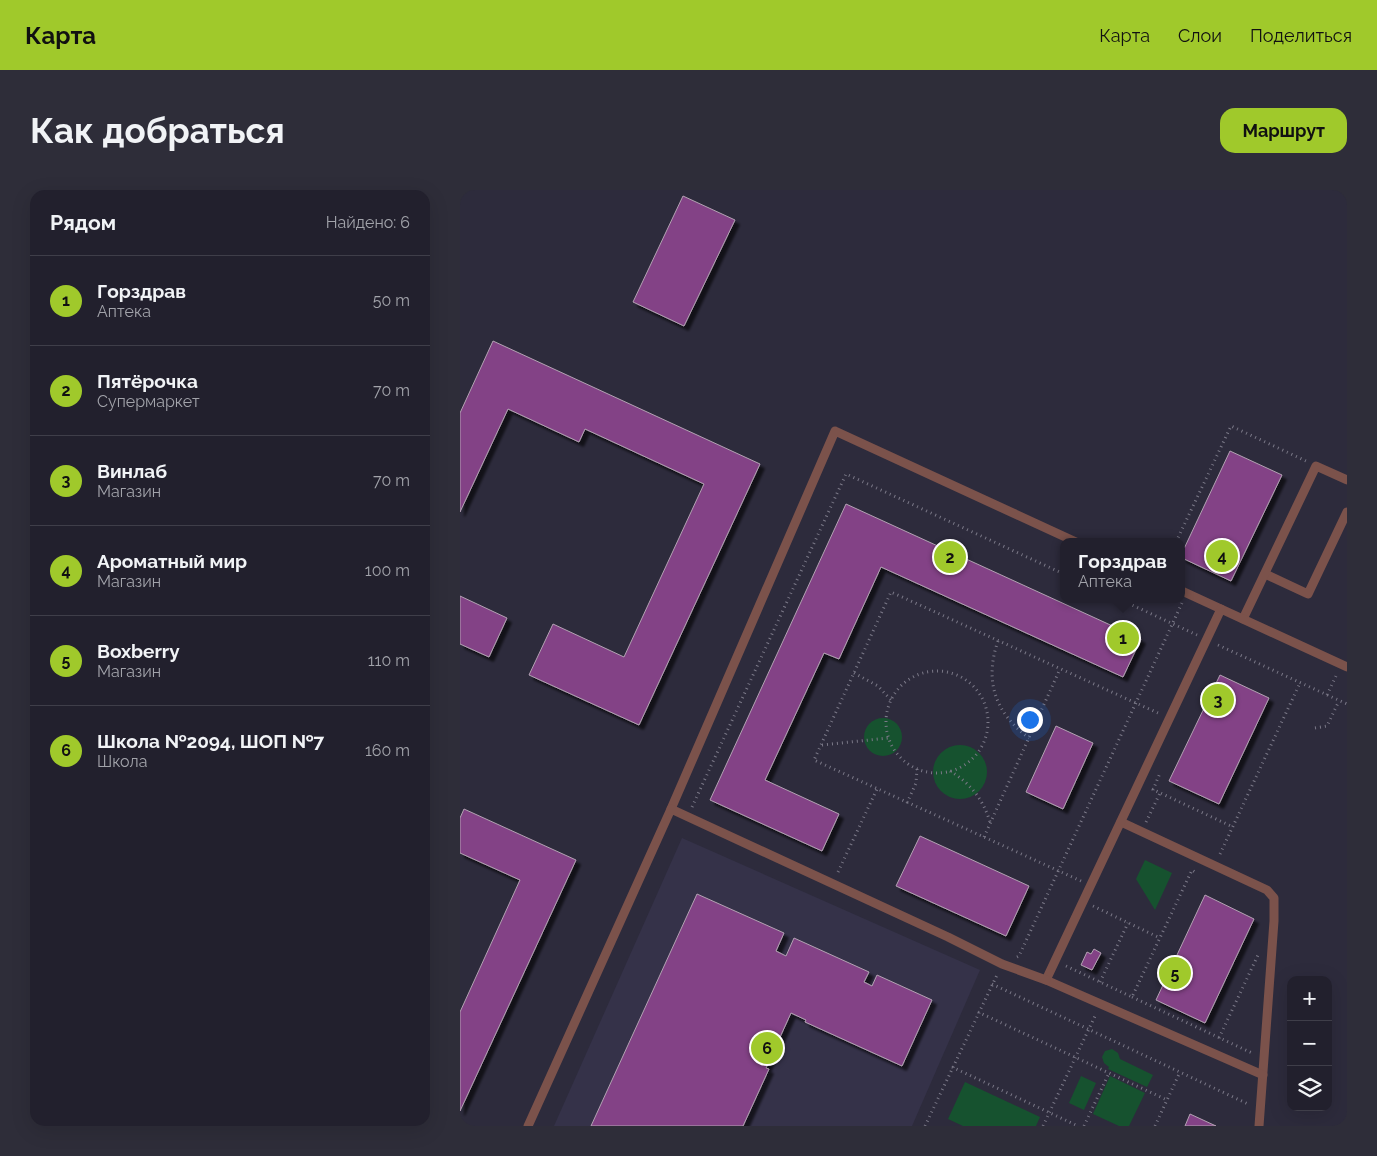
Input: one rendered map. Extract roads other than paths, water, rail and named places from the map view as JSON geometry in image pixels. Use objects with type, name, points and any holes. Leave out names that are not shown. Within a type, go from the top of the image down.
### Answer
[{"type":"lane","points":[[528,1126],[671,808],[835,431],[1067,538]]},
{"type":"lane","points":[[1243,619],[1316,466],[1347,480]]},
{"type":"lane","points":[[1265,574],[1308,594],[1347,512]]},
{"type":"lane","points":[[1185,592],[1344,666]]},
{"type":"lane","points":[[1046,980],[1221,609]]},
{"type":"lane","points":[[671,808],[1002,964],[1046,980],[1263,1075]]},
{"type":"lane","points":[[1121,822],[1267,890],[1274,898],[1260,1126]]},
{"type":"place","name":"Ароматный мир","points":[[1222,556]]},
{"type":"place","name":"Пятёрочка","points":[[950,557]]},
{"type":"place","name":"Горздрав","points":[[1123,638]]},
{"type":"place","name":"Винлаб","points":[[1218,700]]},
{"type":"place","name":"Boxberry","points":[[1175,973]]},
{"type":"place","name":"Школа №2094, ШОП №7","points":[[767,1048]]}]
